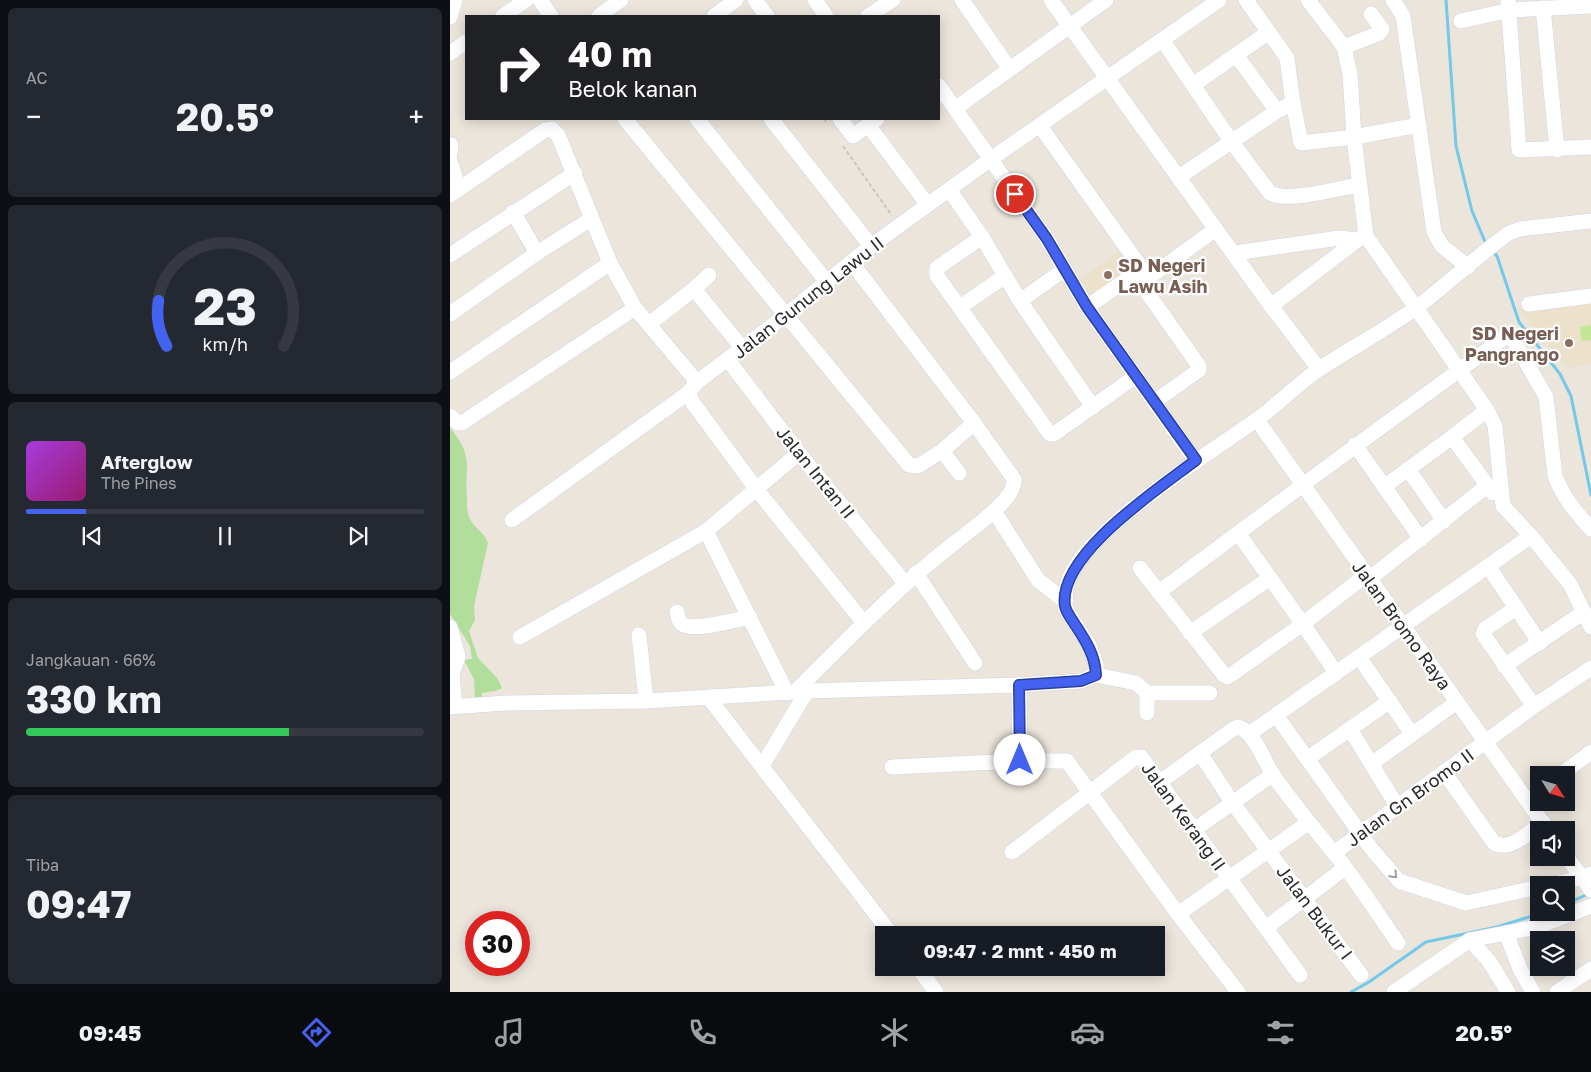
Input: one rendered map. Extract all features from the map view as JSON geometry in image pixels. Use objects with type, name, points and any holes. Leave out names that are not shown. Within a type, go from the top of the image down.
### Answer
[{"type":"street","points":[[450,16],[455,0]]},
{"type":"street","points":[[504,15],[526,0]]},
{"type":"street","points":[[540,0],[550,15]]},
{"type":"street","points":[[600,15],[621,0]]},
{"type":"street","points":[[715,15],[736,0]]},
{"type":"street","points":[[755,0],[766,15]]},
{"type":"street","points":[[815,0],[825,15]]},
{"type":"street","points":[[962,0],[1010,68]]},
{"type":"street","points":[[1051,0],[1235,253],[1270,306],[1319,369]]},
{"type":"street","points":[[956,108],[1106,0]]},
{"type":"street","name":"Jalan Gunung Lawu II","points":[[512,520],[693,388],[871,246],[950,191],[991,159],[1108,80],[1219,0]]},
{"type":"street","points":[[1246,0],[1287,58],[1301,143],[1354,137],[1419,125]]},
{"type":"street","points":[[1393,0],[1403,16],[1434,232],[1442,246],[1468,267]]},
{"type":"street","points":[[1312,1],[1344,47],[1350,74],[1359,185],[1361,238],[1416,308],[1487,410],[1494,426],[1503,506]]},
{"type":"street","points":[[870,15],[888,5]]},
{"type":"street","points":[[1509,5],[1519,150],[1557,150],[1591,147]]},
{"type":"street","points":[[1461,20],[1509,5],[1543,8],[1591,6]]},
{"type":"street","points":[[1543,8],[1557,150]]},
{"type":"street","points":[[1344,47],[1380,33],[1382,29],[1371,14]]},
{"type":"street","points":[[1193,85],[1269,32]]},
{"type":"street","points":[[1163,41],[1231,141],[1273,194],[1290,196],[1359,185]]},
{"type":"street","points":[[450,53],[465,43]]},
{"type":"street","points":[[1236,56],[1277,111]]},
{"type":"street","points":[[940,87],[1065,269],[1087,307],[1196,460]]},
{"type":"street","points":[[1179,177],[1277,111],[1293,103]]},
{"type":"street","points":[[626,120],[909,465],[918,466],[942,451],[974,423]]},
{"type":"street","points":[[698,120],[827,282]]},
{"type":"street","points":[[772,120],[871,246]]},
{"type":"street","points":[[835,122],[853,136],[873,122],[928,205]]},
{"type":"street","points":[[1040,126],[1143,277],[1199,366],[1199,370],[1154,402]]},
{"type":"street","points":[[450,161],[455,192],[549,128],[558,135],[610,263],[635,308],[649,324],[693,388],[693,403],[757,490],[864,623]]},
{"type":"street","points":[[450,254],[512,212],[575,173]]},
{"type":"street","points":[[950,191],[982,237],[1020,301],[1093,407]]},
{"type":"street","points":[[512,212],[537,253]]},
{"type":"street","points":[[450,314],[537,253],[591,220]]},
{"type":"street","points":[[1096,675],[1094,656],[1065,608],[1065,601],[1067,584],[1074,571],[1088,550],[1108,529],[1196,460],[1256,420],[1319,369],[1416,308],[1509,233],[1520,228],[1591,221]]},
{"type":"street","points":[[1087,307],[1143,277],[1216,229]]},
{"type":"street","points":[[982,237],[938,268],[936,272],[1050,434],[1054,434],[1136,376]]},
{"type":"street","points":[[1235,253],[1339,238],[1361,238]]},
{"type":"street","points":[[1270,306],[1361,238]]},
{"type":"street","points":[[450,372],[610,263]]},
{"type":"street","points":[[762,766],[796,692],[911,578],[994,511],[1013,490],[1014,479],[974,423],[852,263]]},
{"type":"street","points":[[1020,301],[1065,269]]},
{"type":"street","points":[[649,324],[709,275]]},
{"type":"street","points":[[960,307],[1005,276]]},
{"type":"street","points":[[694,289],[743,349]]},
{"type":"street","points":[[1529,304],[1591,296]]},
{"type":"street","points":[[450,416],[458,423],[462,423],[635,308]]},
{"type":"street","points":[[1159,592],[1304,486],[1354,445],[1460,369],[1510,337],[1546,397],[1554,476],[1558,486],[1578,515],[1591,529]]},
{"type":"street","name":"Jalan Intan II","points":[[728,360],[799,453],[911,578],[975,663]]},
{"type":"street","points":[[1384,487],[1487,410]]},
{"type":"street","name":"Jalan Bromo Raya","points":[[1256,420],[1486,742],[1530,792]]},
{"type":"street","points":[[1452,437],[1503,506],[1531,536],[1570,584],[1591,627]]},
{"type":"street","points":[[1354,445],[1421,539]]},
{"type":"street","points":[[942,451],[960,473]]},
{"type":"street","points":[[520,638],[706,531],[799,453]]},
{"type":"street","points":[[1408,469],[1444,521]]},
{"type":"street","points":[[1140,568],[1190,633],[1228,677],[1421,539],[1487,486]]},
{"type":"street","points":[[994,511],[1038,580],[1065,601]]},
{"type":"street","points":[[706,531],[750,617],[796,692]]},
{"type":"street","points":[[1238,533],[1304,623],[1336,673]]},
{"type":"street","points":[[1249,734],[1531,536]]},
{"type":"street","points":[[1488,566],[1540,643]]},
{"type":"street","points":[[1190,633],[1270,578]]},
{"type":"street","points":[[1516,608],[1483,632],[1504,666],[1534,706]]},
{"type":"street","points":[[677,612],[680,622],[686,626],[708,625],[750,617]]},
{"type":"street","points":[[1504,666],[1584,612]]},
{"type":"street","points":[[450,627],[458,657],[451,673],[452,706],[506,703],[646,701],[796,692],[1019,685],[1081,681],[1096,675],[1136,683],[1147,693],[1210,694]]},
{"type":"street","points":[[639,635],[646,701]]},
{"type":"street","points":[[1359,657],[1412,734]]},
{"type":"street","name":"Jalan Gn Bromo II","points":[[1334,853],[1362,835],[1397,806],[1534,706],[1591,668]]},
{"type":"street","points":[[1019,685],[1020,760]]},
{"type":"street","points":[[1147,693],[1147,713]]},
{"type":"street","points":[[708,697],[885,926]]},
{"type":"street","points":[[1307,759],[1390,701]]},
{"type":"street","points":[[1371,764],[1457,702]]},
{"type":"street","points":[[1276,715],[1362,835],[1399,881],[1466,904],[1530,890]]},
{"type":"street","points":[[1160,782],[1238,727],[1249,734],[1273,774],[1308,823],[1346,868],[1398,943]]},
{"type":"street","points":[[1350,729],[1397,806]]},
{"type":"street","name":"Jalan Bukur I","points":[[1200,754],[1232,802],[1362,975]]},
{"type":"street","points":[[1573,766],[1590,754]]},
{"type":"street","name":"Jalan Kerang II","points":[[1090,791],[1138,756],[1160,782],[1300,975]]},
{"type":"street","points":[[892,767],[1020,760],[1067,761],[1178,914],[1238,992]]},
{"type":"street","points":[[1444,772],[1494,843],[1498,845],[1513,844],[1530,835]]},
{"type":"street","points":[[1194,830],[1273,774]]},
{"type":"street","points":[[1012,852],[1090,791]]},
{"type":"street","points":[[1178,914],[1308,823]]},
{"type":"street","points":[[1574,866],[1587,881]]},
{"type":"street","points":[[1267,927],[1346,868]]},
{"type":"street","points":[[1394,992],[1470,940],[1537,927],[1591,906]]},
{"type":"street","points":[[1506,933],[1520,969],[1534,992]]},
{"type":"street","points":[[1470,940],[1492,966],[1508,992]]},
{"type":"street","points":[[1557,992],[1591,970]]},
{"type":"street","points":[[924,976],[936,992]]},
{"type":"path","points":[[842,145],[899,226]]},
{"type":"shaded area","name":"SD Negeri Lawu Asih","points":[[1123,248],[1137,269],[1091,302],[1078,281]]},
{"type":"shaded area","name":"SD Negeri Pangrango","points":[[1591,298],[1591,364],[1567,368],[1517,308]]},
{"type":"green space","points":[[1591,325],[1591,340],[1581,341],[1580,327]]},
{"type":"green space","points":[[450,428],[458,438],[466,455],[468,515],[485,536],[488,543],[474,606],[475,620],[469,631],[478,658],[498,679],[502,688],[482,693],[482,700],[475,698],[474,679],[464,660],[472,659],[470,646],[450,614]]},
{"type":"waterway","points":[[1446,0],[1456,146],[1472,211],[1486,244]]},
{"type":"waterway","points":[[1492,250],[1497,256],[1519,322],[1560,374],[1571,396],[1591,495]]},
{"type":"waterway","points":[[1575,900],[1588,894]]},
{"type":"waterway","points":[[1351,992],[1369,982],[1426,942],[1497,927],[1530,917]]},
{"type":"place","name":"SD Negeri Lawu Asih","points":[[1108,275]]},
{"type":"place","name":"SD Negeri Pangrango","points":[[1569,343]]},
{"type":"route","points":[[1015,194],[1047,239],[1087,307],[1196,460],[1108,529],[1088,550],[1074,571],[1067,584],[1065,608],[1094,656],[1096,675],[1081,681],[1019,685],[1020,760]]}]
